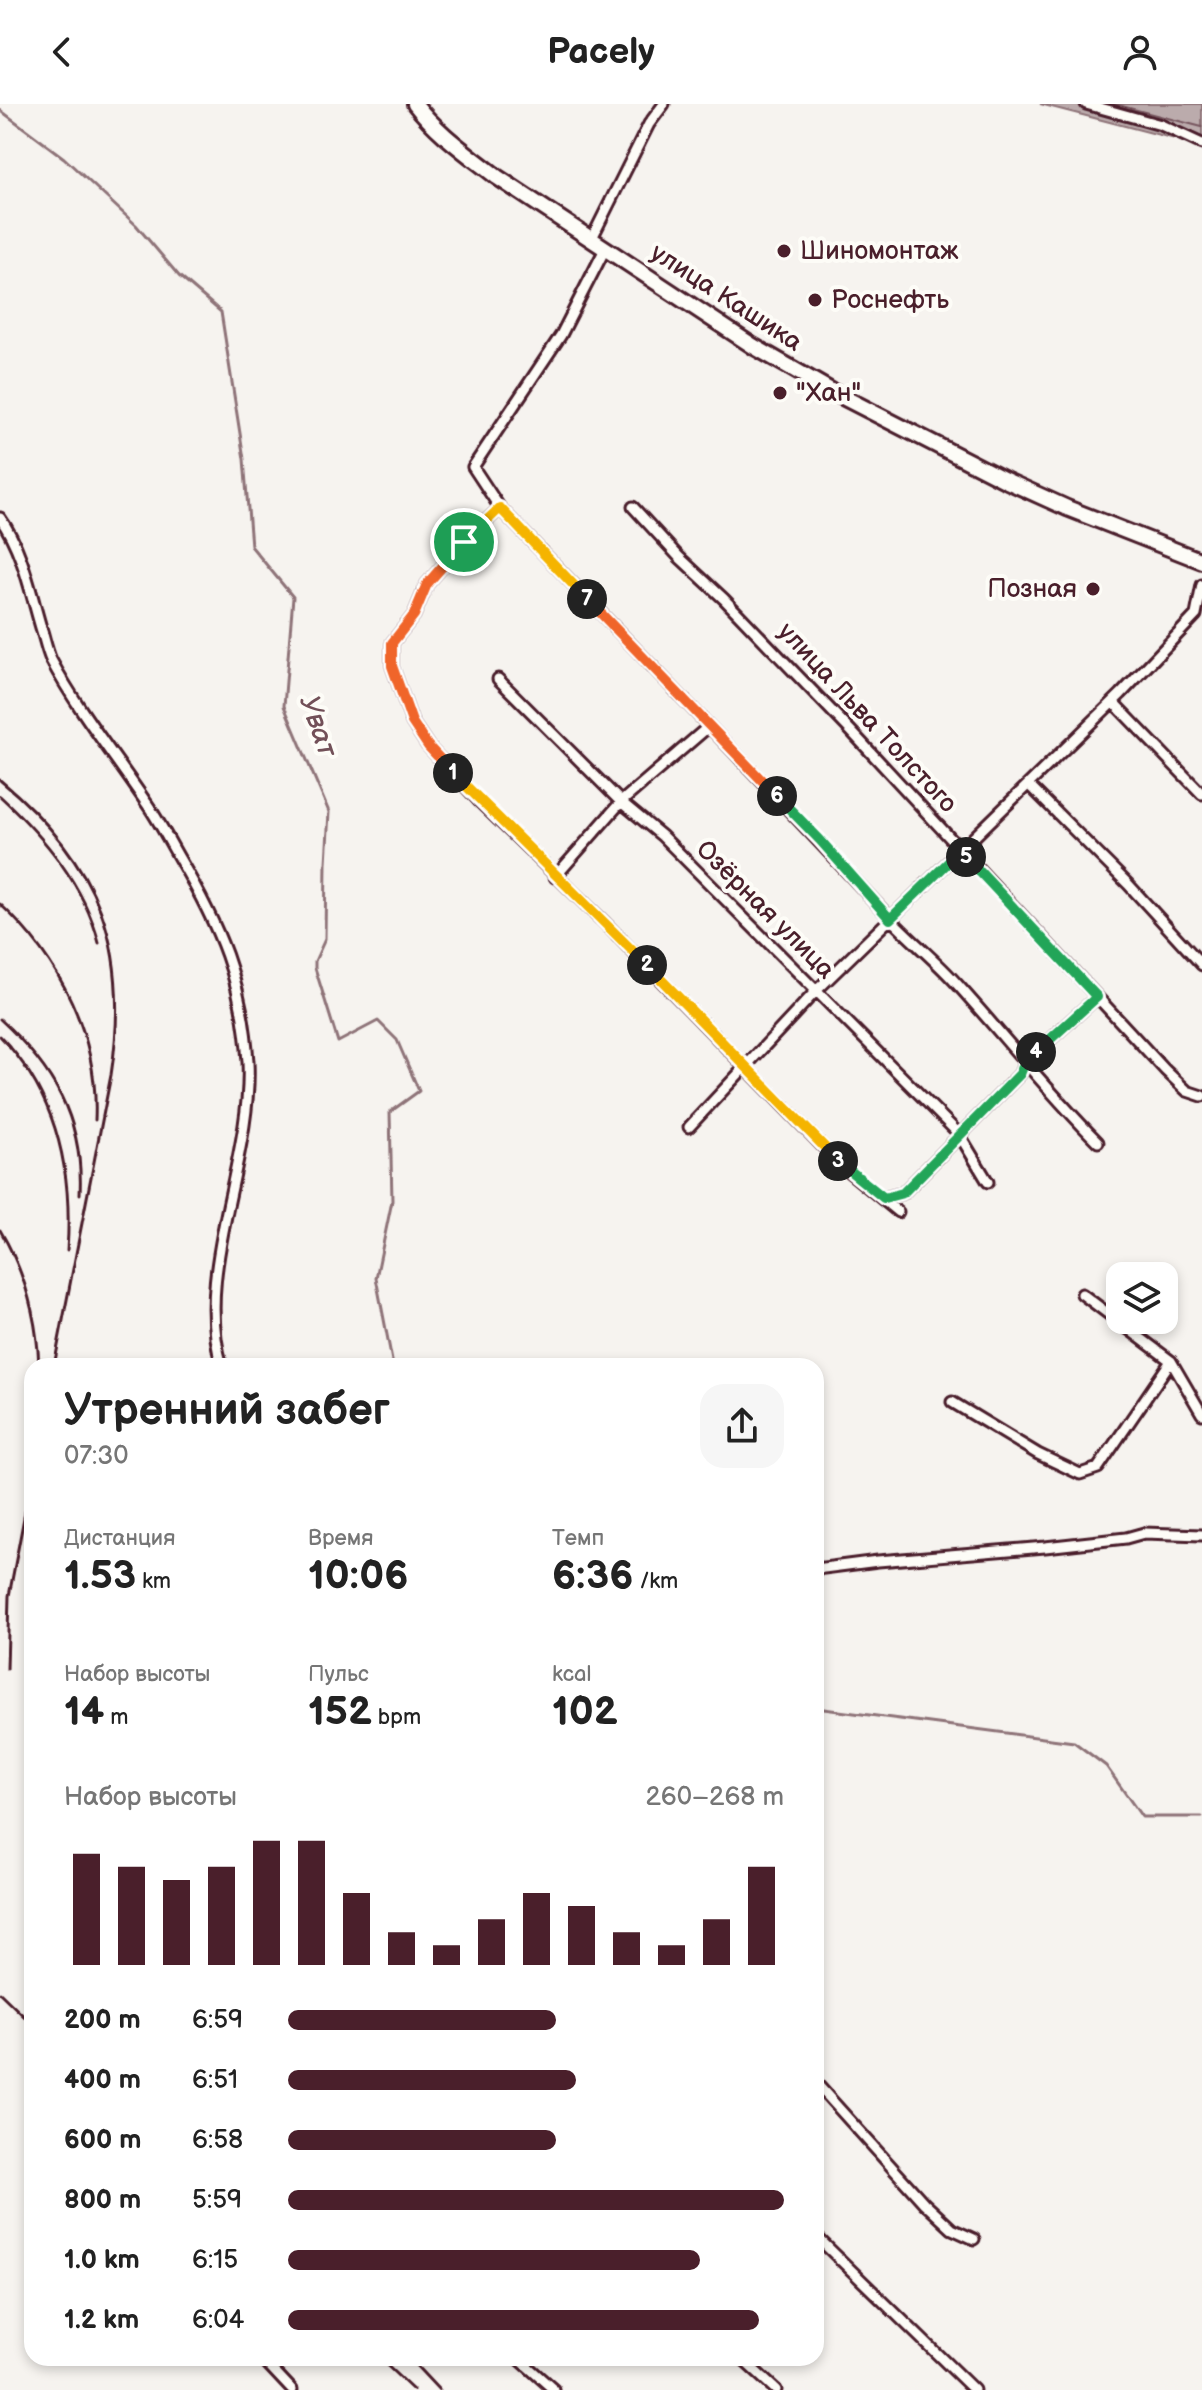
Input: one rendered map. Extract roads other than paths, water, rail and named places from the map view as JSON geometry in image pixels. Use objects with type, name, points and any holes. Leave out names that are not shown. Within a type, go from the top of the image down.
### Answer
[{"type":"highway","name":"улица Кашика","points":[[415,104],[458,147],[497,177],[787,367],[896,425],[1067,508],[1200,556]]},
{"type":"street","points":[[591,240],[649,124],[664,104]]},
{"type":"street","points":[[1086,104],[1161,125],[1202,144]]},
{"type":"street","points":[[605,249],[561,335],[473,467],[500,508],[820,840],[890,919],[957,983],[1058,1102],[1098,1142]]},
{"type":"street","name":"улица Льва Толстого","points":[[633,507],[860,740],[960,851],[1187,1091],[1202,1096]]},
{"type":"street","points":[[500,508],[464,542],[427,584],[414,615],[392,643],[392,666],[412,722],[428,746],[555,877],[746,1065],[842,1166],[898,1212]]},
{"type":"street","points":[[0,518],[19,556],[49,656],[73,699],[147,804],[219,931],[234,974],[243,1015],[248,1065],[245,1110],[212,1307],[220,1358]]},
{"type":"street","points":[[689,1127],[815,992],[1199,618],[1202,585]]},
{"type":"street","name":"Озёрная улица","points":[[498,679],[621,802],[662,836],[959,1134],[988,1182]]},
{"type":"street","points":[[1113,702],[1202,794]]},
{"type":"street","points":[[555,877],[621,802],[708,727]]},
{"type":"street","points":[[1029,785],[1128,884],[1202,965]]},
{"type":"street","points":[[884,1198],[903,1193],[1020,1074],[1025,1062],[1097,997]]},
{"type":"street","points":[[1082,1294],[1171,1361],[1202,1414]]},
{"type":"street","points":[[952,1402],[1038,1454],[1080,1474],[1098,1468],[1171,1361]]},
{"type":"street","points":[[824,1568],[892,1559],[1045,1547],[1126,1538],[1144,1533],[1202,1535]]},
{"type":"street","points":[[824,2092],[924,2203],[952,2229],[974,2239]]},
{"type":"street","points":[[824,2244],[974,2390]]},
{"type":"street","points":[[270,2366],[292,2390]]},
{"type":"street","points":[[527,2366],[554,2390]]},
{"type":"street","points":[[750,2366],[776,2390]]},
{"type":"water","points":[[1040,104],[1202,104],[1202,146]]},
{"type":"waterway","name":"Уват","points":[[0,110],[64,158],[136,225],[179,276],[221,312],[244,459],[251,546],[293,597],[284,706],[329,812],[325,939],[315,968],[338,1042],[378,1021],[397,1040],[419,1091],[390,1112],[392,1201],[376,1278],[391,1358]]},
{"type":"waterway","points":[[824,1709],[1074,1742],[1106,1766],[1142,1817],[1202,1817]]},
{"type":"railway","points":[[0,780],[34,811],[62,843],[84,876],[100,911],[111,947],[116,987],[111,1075],[56,1358]]},
{"type":"railway","points":[[0,796],[47,845],[73,881],[99,943]]},
{"type":"railway","points":[[0,904],[41,949],[72,1002],[90,1059],[95,1089],[95,1120]]},
{"type":"railway","points":[[0,1019],[35,1056],[61,1097],[77,1142],[80,1194]]},
{"type":"railway","points":[[0,1036],[35,1083],[57,1136],[67,1192],[67,1250]]},
{"type":"railway","points":[[0,1230],[28,1295],[38,1358]]},
{"type":"railway","points":[[7,1669],[9,1596],[24,1518]]},
{"type":"railway","points":[[0,1993],[24,2016]]},
{"type":"railway","points":[[388,2366],[413,2390]]},
{"type":"railway","points":[[416,2366],[439,2390]]},
{"type":"place","name":"Шиномонтаж","points":[[784,251]]},
{"type":"place","name":"Роснефть","points":[[815,300]]},
{"type":"place","name":"\"Хан\"","points":[[780,393]]},
{"type":"place","name":"Позная","points":[[1093,589]]}]
